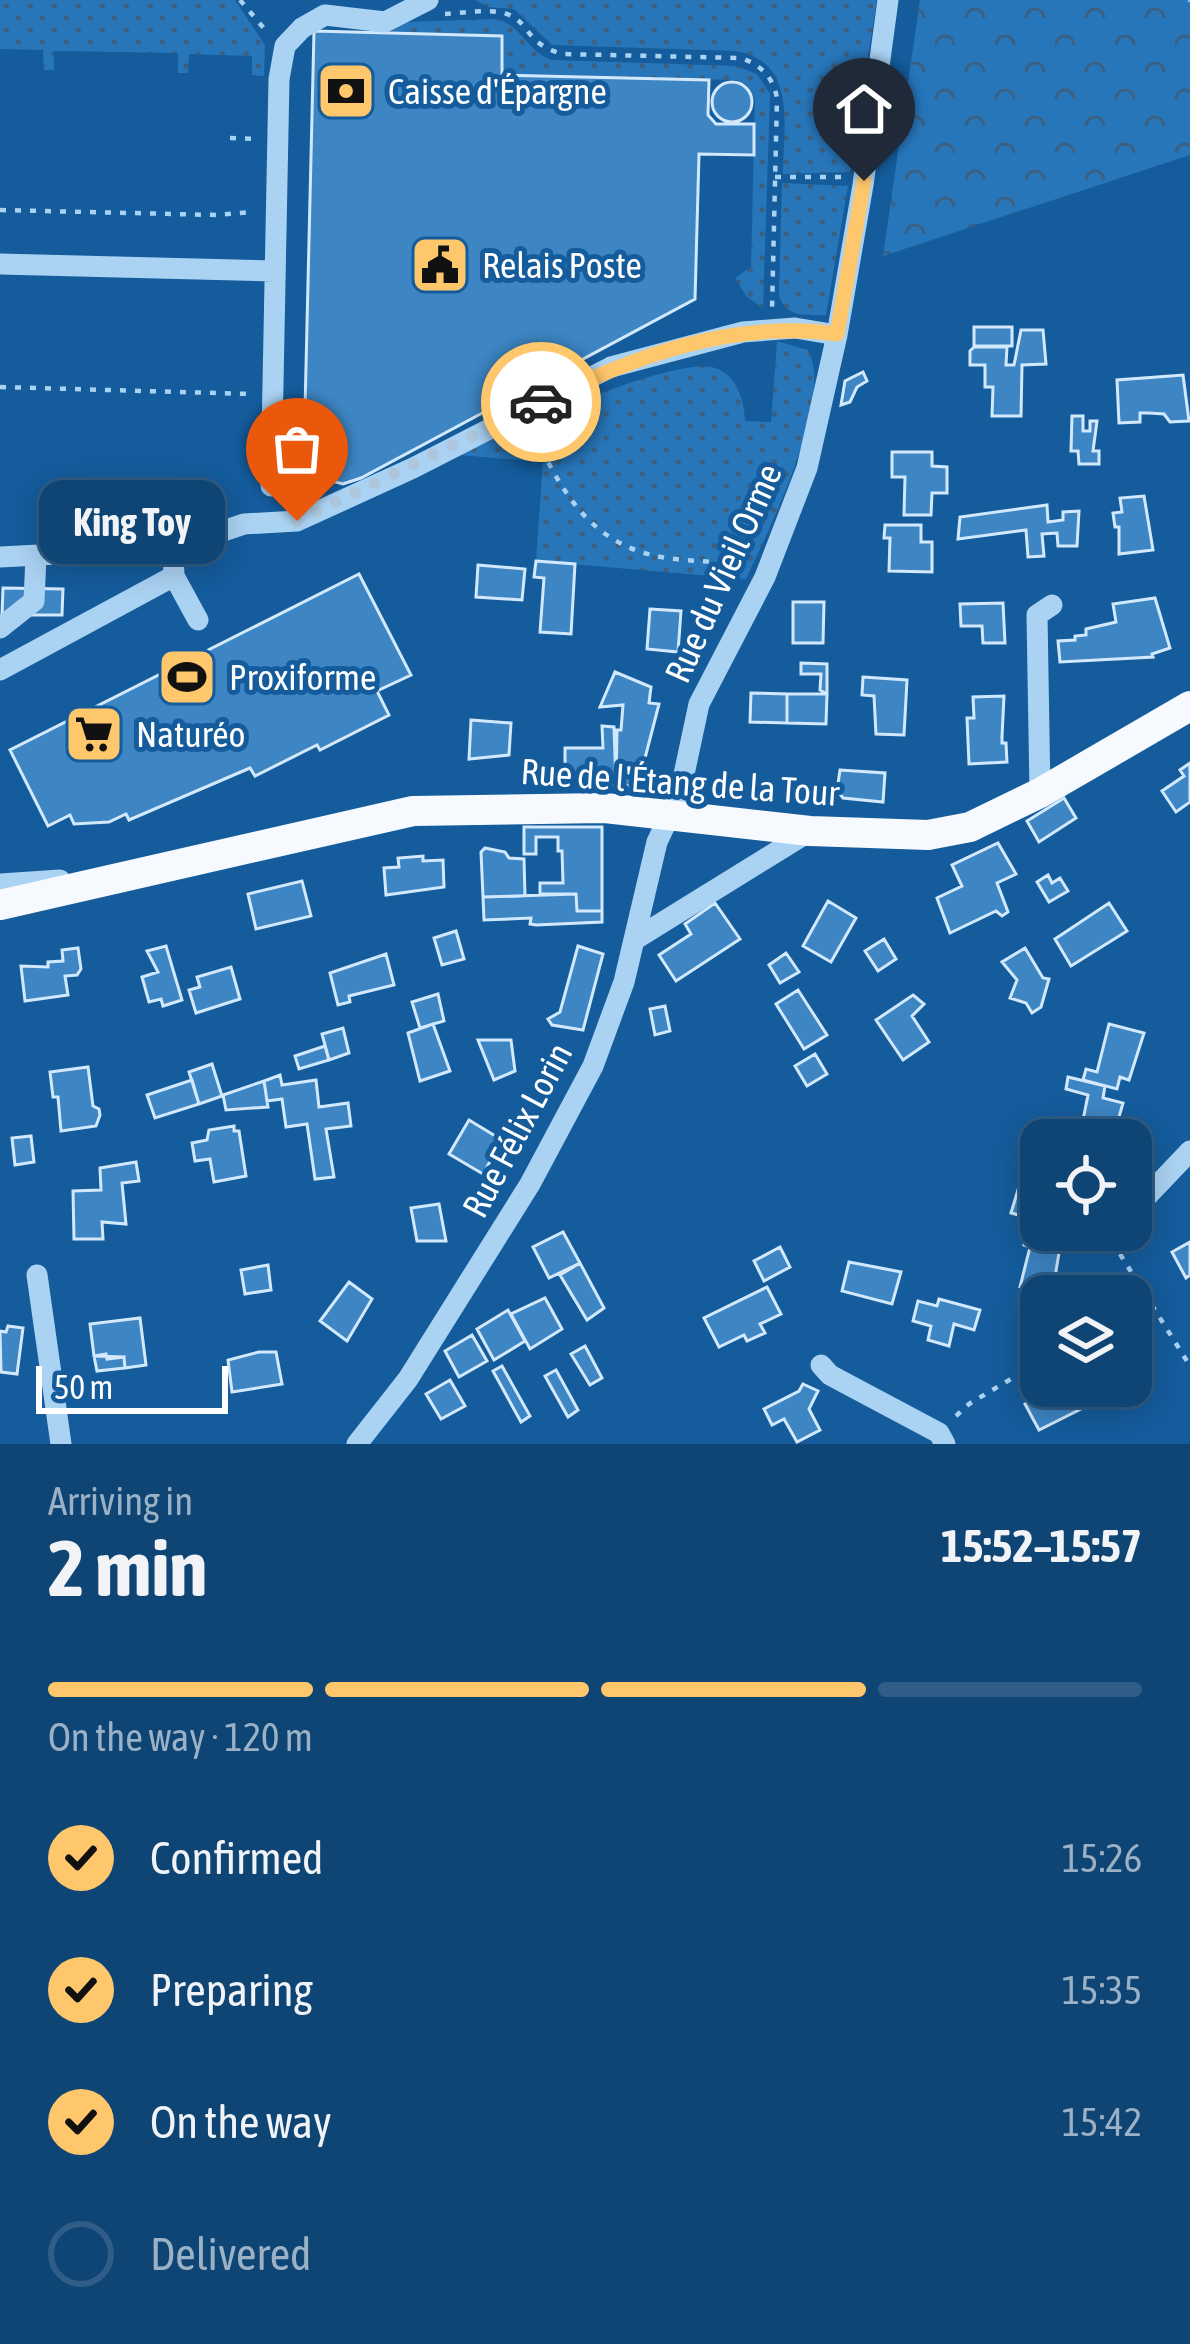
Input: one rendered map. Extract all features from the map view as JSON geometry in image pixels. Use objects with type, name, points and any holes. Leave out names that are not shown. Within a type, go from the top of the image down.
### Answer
[{"type":"main road","name":"Rue de l'Étang de la Tour","points":[[0,905],[412,811],[605,808],[810,831],[928,835],[970,827],[1040,794],[1189,707]]},
{"type":"street","name":"Rue du Vieil Orme","points":[[669,816],[680,794],[699,704],[765,577],[807,468],[864,181],[889,0]]},
{"type":"street","points":[[271,486],[279,79],[285,46],[302,28],[326,15],[385,22],[418,6]]},
{"type":"street","points":[[0,264],[275,272]]},
{"type":"street","points":[[3,561],[173,548],[244,524],[297,521],[611,368],[743,332],[795,328],[837,334]]},
{"type":"street","points":[[173,548],[175,576],[198,620]]},
{"type":"street","points":[[0,628],[34,601],[36,556]]},
{"type":"street","points":[[0,670],[175,576]]},
{"type":"street","points":[[1040,794],[1037,615],[1052,605]]},
{"type":"street","name":"Rue Félix Lorin","points":[[357,1444],[408,1379],[530,1184],[593,1066],[624,982],[657,842],[669,816]]},
{"type":"street","points":[[634,940],[810,831]]},
{"type":"street","points":[[0,884],[126,876]]},
{"type":"street","points":[[1152,1192],[1190,1151]]},
{"type":"street","points":[[37,1275],[61,1444]]},
{"type":"street","points":[[821,1365],[830,1375],[942,1438]]},
{"type":"path","points":[[240,0],[285,46]]},
{"type":"path","points":[[466,0],[472,13]]},
{"type":"path","points":[[418,6],[507,14],[519,20],[536,44],[563,54],[741,58],[755,62],[767,74],[777,98],[772,310],[743,332]]},
{"type":"path","points":[[776,177],[864,181]]},
{"type":"path","points":[[0,210],[276,212]]},
{"type":"path","points":[[0,387],[273,394]]},
{"type":"path","points":[[487,429],[500,445],[547,460],[571,503],[604,537],[665,558],[739,565],[765,577]]},
{"type":"path","points":[[1152,1306],[1190,1366]]},
{"type":"path","points":[[942,1438],[969,1404],[1020,1374]]},
{"type":"green space","points":[[0,0],[235,0],[265,45],[264,76],[252,75],[252,56],[189,54],[188,73],[178,73],[178,53],[54,51],[54,70],[44,70],[43,50],[0,49]]},
{"type":"green space","points":[[475,0],[877,0],[850,172],[783,174],[783,99],[770,68],[756,58],[736,51],[552,45],[514,9],[488,7]]},
{"type":"green space","points":[[920,0],[1190,0],[1190,155],[883,256]]},
{"type":"green space","points":[[496,19],[512,26],[552,60],[737,66],[757,74],[770,94],[763,308],[747,297],[735,278],[751,267],[755,99],[747,85],[736,80],[502,75],[501,36],[388,33],[406,22]]},
{"type":"green space","points":[[782,183],[848,186],[826,315],[792,312],[779,296]]},
{"type":"green space","points":[[777,341],[808,350],[814,371],[813,399],[795,464],[746,579],[536,561],[543,462],[460,455],[588,398],[693,367],[715,368],[729,376],[741,397],[745,421],[771,422]]},
{"type":"building","points":[[314,31],[502,36],[502,75],[709,80],[708,115],[716,124],[754,124],[754,155],[699,154],[695,299],[361,478],[343,484],[320,478],[308,465],[304,451]]},
{"type":"building","points":[[732,82],[746,88],[752,102],[746,116],[732,122],[718,116],[712,102],[718,88]]},
{"type":"building","points":[[974,327],[1012,327],[1012,346],[974,346]]},
{"type":"building","points":[[1021,330],[1043,330],[1046,364],[1022,365],[1021,416],[992,416],[993,387],[985,387],[985,365],[970,365],[970,351],[1007,347],[1006,365],[1014,365]]},
{"type":"building","points":[[863,372],[867,381],[857,387],[850,402],[841,405],[845,381]]},
{"type":"building","points":[[1183,375],[1189,421],[1170,422],[1164,414],[1140,413],[1140,422],[1119,423],[1117,380]]},
{"type":"building","points":[[1072,416],[1083,416],[1083,431],[1090,431],[1090,421],[1097,421],[1093,451],[1099,451],[1099,464],[1079,464],[1078,451],[1071,451]]},
{"type":"building","points":[[892,452],[932,452],[932,466],[947,467],[947,493],[932,493],[931,515],[904,515],[905,477],[892,477]]},
{"type":"building","points":[[1144,496],[1153,550],[1119,554],[1119,527],[1115,527],[1113,513],[1122,512],[1120,498]]},
{"type":"building","points":[[1047,505],[1048,522],[1063,520],[1063,512],[1079,511],[1077,546],[1058,546],[1057,533],[1042,534],[1044,556],[1028,557],[1026,530],[958,539],[960,517]]},
{"type":"building","points":[[885,525],[921,525],[921,542],[932,542],[932,572],[889,571],[890,538],[884,538]]},
{"type":"building","points":[[536,561],[575,564],[571,634],[540,632],[544,578],[534,577]]},
{"type":"building","points":[[478,565],[525,569],[522,600],[476,597]]},
{"type":"building","points":[[359,574],[411,675],[377,691],[389,715],[320,750],[317,745],[255,776],[250,768],[129,820],[126,814],[109,822],[74,824],[70,815],[48,826],[10,750]]},
{"type":"building","points":[[3,588],[63,589],[62,615],[2,615]]},
{"type":"building","points":[[1155,598],[1170,648],[1153,657],[1060,662],[1058,641],[1075,640],[1075,636],[1086,635],[1086,629],[1116,622],[1113,604]]},
{"type":"building","points":[[793,602],[824,602],[823,643],[793,643]]},
{"type":"building","points":[[1003,603],[1005,643],[983,643],[982,626],[961,626],[960,604]]},
{"type":"building","points":[[650,609],[681,611],[678,652],[647,649]]},
{"type":"building","points":[[801,663],[827,664],[827,694],[820,690],[821,674],[801,674]]},
{"type":"building","points":[[615,672],[651,687],[649,703],[659,704],[644,762],[643,787],[616,785],[617,730],[621,730],[623,705],[600,707]]},
{"type":"building","points":[[863,677],[907,680],[904,735],[876,734],[874,696],[862,695]]},
{"type":"building","points":[[751,693],[787,694],[787,723],[750,722]]},
{"type":"building","points":[[787,694],[827,694],[826,724],[787,723]]},
{"type":"building","points":[[1004,696],[1002,743],[1006,743],[1007,762],[969,764],[967,718],[974,718],[973,697]]},
{"type":"building","points":[[471,720],[511,723],[509,755],[469,759]]},
{"type":"building","points":[[602,726],[614,727],[616,785],[577,784],[577,774],[565,774],[565,748],[603,748]]},
{"type":"building","points":[[1190,763],[1190,802],[1176,812],[1162,791],[1184,776],[1180,770]]},
{"type":"building","points":[[840,770],[885,773],[883,802],[843,798],[837,790]]},
{"type":"building","points":[[1064,798],[1076,818],[1039,842],[1027,821]]},
{"type":"building","points":[[524,827],[602,827],[602,911],[577,911],[576,894],[540,894],[540,883],[563,883],[562,851],[558,851],[558,837],[536,837],[536,854],[524,854]]},
{"type":"building","points":[[998,843],[1016,874],[997,883],[1008,912],[1002,916],[996,911],[950,933],[937,898],[962,886],[952,865]]},
{"type":"building","points":[[485,848],[524,859],[525,896],[483,897],[481,852]]},
{"type":"building","points":[[423,856],[423,861],[443,860],[444,887],[386,895],[384,868],[399,867],[398,858]]},
{"type":"building","points":[[1048,875],[1052,883],[1060,878],[1068,891],[1049,902],[1037,882]]},
{"type":"building","points":[[302,881],[311,916],[256,929],[248,894]]},
{"type":"building","points":[[576,894],[577,911],[602,911],[602,922],[536,925],[530,924],[531,918],[484,920],[483,897]]},
{"type":"building","points":[[828,901],[856,918],[831,962],[803,946]]},
{"type":"building","points":[[715,903],[740,939],[676,981],[659,955],[691,934],[685,924]]},
{"type":"building","points":[[1109,903],[1127,931],[1071,966],[1055,939]]},
{"type":"building","points":[[456,931],[464,959],[442,965],[434,938]]},
{"type":"building","points":[[884,939],[896,959],[878,971],[865,951]]},
{"type":"building","points":[[166,946],[182,1000],[163,1006],[161,999],[149,1002],[142,977],[158,972],[147,951]]},
{"type":"building","points":[[578,946],[603,954],[583,1030],[552,1025],[548,1019],[560,1012]]},
{"type":"building","points":[[78,948],[81,969],[77,975],[65,976],[68,995],[25,1001],[21,966],[48,967],[48,962],[63,961],[62,950]]},
{"type":"building","points":[[1025,948],[1043,978],[1049,979],[1041,1007],[1032,1013],[1026,1003],[1010,998],[1017,980],[1002,962]]},
{"type":"building","points":[[786,953],[799,972],[780,983],[769,965]]},
{"type":"building","points":[[386,954],[394,985],[349,996],[350,1002],[338,1005],[330,973]]},
{"type":"building","points":[[231,967],[240,999],[196,1013],[189,990],[200,987],[197,977]]},
{"type":"building","points":[[798,990],[827,1035],[804,1049],[776,1004]]},
{"type":"building","points":[[438,994],[444,1021],[420,1028],[412,1002]]},
{"type":"building","points":[[913,995],[924,1004],[912,1016],[929,1042],[903,1060],[876,1020]]},
{"type":"building","points":[[665,1006],[670,1031],[655,1035],[650,1009]]},
{"type":"building","points":[[433,1024],[450,1071],[420,1081],[408,1033]]},
{"type":"building","points":[[1109,1024],[1144,1033],[1129,1080],[1120,1077],[1117,1089],[1083,1080],[1086,1069],[1097,1072]]},
{"type":"building","points":[[343,1028],[349,1053],[329,1060],[322,1034]]},
{"type":"building","points":[[478,1040],[511,1040],[515,1071],[494,1080]]},
{"type":"building","points":[[325,1046],[329,1060],[299,1069],[295,1056]]},
{"type":"building","points":[[815,1054],[827,1074],[807,1086],[795,1066]]},
{"type":"building","points":[[212,1064],[222,1096],[199,1104],[189,1072]]},
{"type":"building","points":[[88,1067],[93,1106],[100,1115],[96,1126],[61,1131],[50,1072]]},
{"type":"building","points":[[280,1075],[282,1085],[316,1080],[319,1107],[348,1103],[351,1126],[326,1129],[334,1177],[315,1179],[307,1124],[286,1127],[282,1099],[267,1101],[264,1081]]},
{"type":"building","points":[[1068,1077],[1105,1086],[1103,1098],[1123,1103],[1118,1119],[1083,1119],[1088,1095],[1066,1089]]},
{"type":"building","points":[[192,1080],[199,1104],[155,1118],[147,1095]]},
{"type":"building","points":[[264,1081],[268,1107],[226,1110],[223,1095]]},
{"type":"building","points":[[469,1120],[502,1140],[483,1174],[449,1154]]},
{"type":"building","points":[[234,1126],[239,1131],[246,1176],[214,1182],[210,1159],[195,1161],[192,1143],[207,1140],[209,1130]]},
{"type":"building","points":[[31,1136],[34,1162],[15,1165],[12,1138]]},
{"type":"building","points":[[136,1162],[139,1181],[122,1183],[126,1224],[102,1222],[103,1239],[74,1239],[73,1191],[101,1190],[100,1168]]},
{"type":"building","points":[[1020,1183],[1020,1215],[1011,1213]]},
{"type":"building","points":[[439,1204],[446,1241],[417,1241],[411,1208]]},
{"type":"building","points":[[563,1232],[580,1263],[549,1278],[533,1247]]},
{"type":"building","points":[[1190,1242],[1190,1275],[1186,1278],[1172,1252]]},
{"type":"building","points":[[780,1247],[790,1267],[764,1281],[754,1261]]},
{"type":"building","points":[[1029,1251],[1059,1251],[1055,1275],[1023,1275]]},
{"type":"building","points":[[849,1262],[901,1272],[892,1304],[842,1291]]},
{"type":"building","points":[[580,1263],[604,1308],[587,1320],[560,1275]]},
{"type":"building","points":[[268,1265],[271,1290],[245,1294],[241,1270]]},
{"type":"building","points":[[349,1282],[372,1299],[347,1341],[320,1321]]},
{"type":"building","points":[[767,1287],[781,1314],[760,1324],[765,1333],[747,1341],[744,1335],[719,1347],[704,1318]]},
{"type":"building","points":[[545,1298],[562,1329],[530,1349],[511,1314]]},
{"type":"building","points":[[939,1299],[980,1310],[974,1330],[954,1324],[949,1346],[928,1340],[931,1326],[913,1321],[918,1301],[937,1306]]},
{"type":"building","points":[[508,1310],[525,1341],[494,1360],[477,1329]]},
{"type":"building","points":[[140,1318],[146,1365],[125,1368],[124,1357],[94,1356],[90,1324]]},
{"type":"building","points":[[8,1326],[23,1328],[17,1374],[1,1372],[0,1331],[6,1332]]},
{"type":"building","points":[[472,1335],[487,1361],[459,1377],[445,1351]]},
{"type":"building","points":[[585,1346],[602,1378],[590,1385],[571,1354]]},
{"type":"building","points":[[276,1352],[282,1384],[232,1392],[228,1360]]},
{"type":"building","points":[[106,1354],[107,1359],[124,1357],[125,1368],[97,1371],[94,1356]]},
{"type":"building","points":[[502,1366],[530,1416],[521,1422],[493,1371]]},
{"type":"building","points":[[556,1370],[578,1410],[568,1417],[545,1376]]},
{"type":"building","points":[[450,1380],[465,1406],[441,1419],[426,1394]]},
{"type":"building","points":[[803,1384],[818,1391],[809,1409],[820,1430],[797,1442],[784,1419],[772,1425],[764,1409],[799,1391]]},
{"type":"building","points":[[1027,1407],[1085,1407],[1039,1430]]},
{"type":"way so far","points":[[297,521],[541,402]]},
{"type":"place","name":"Caisse d'Épargne","points":[[346,91]]},
{"type":"place","name":"Relais Poste","points":[[440,265]]},
{"type":"place","name":"King Toy","points":[[297,521]]},
{"type":"place","name":"Proxiforme","points":[[187,677]]},
{"type":"place","name":"Naturéo","points":[[94,734]]},
{"type":"route","points":[[541,402],[611,368],[743,332],[795,328],[837,334],[864,181]]}]
